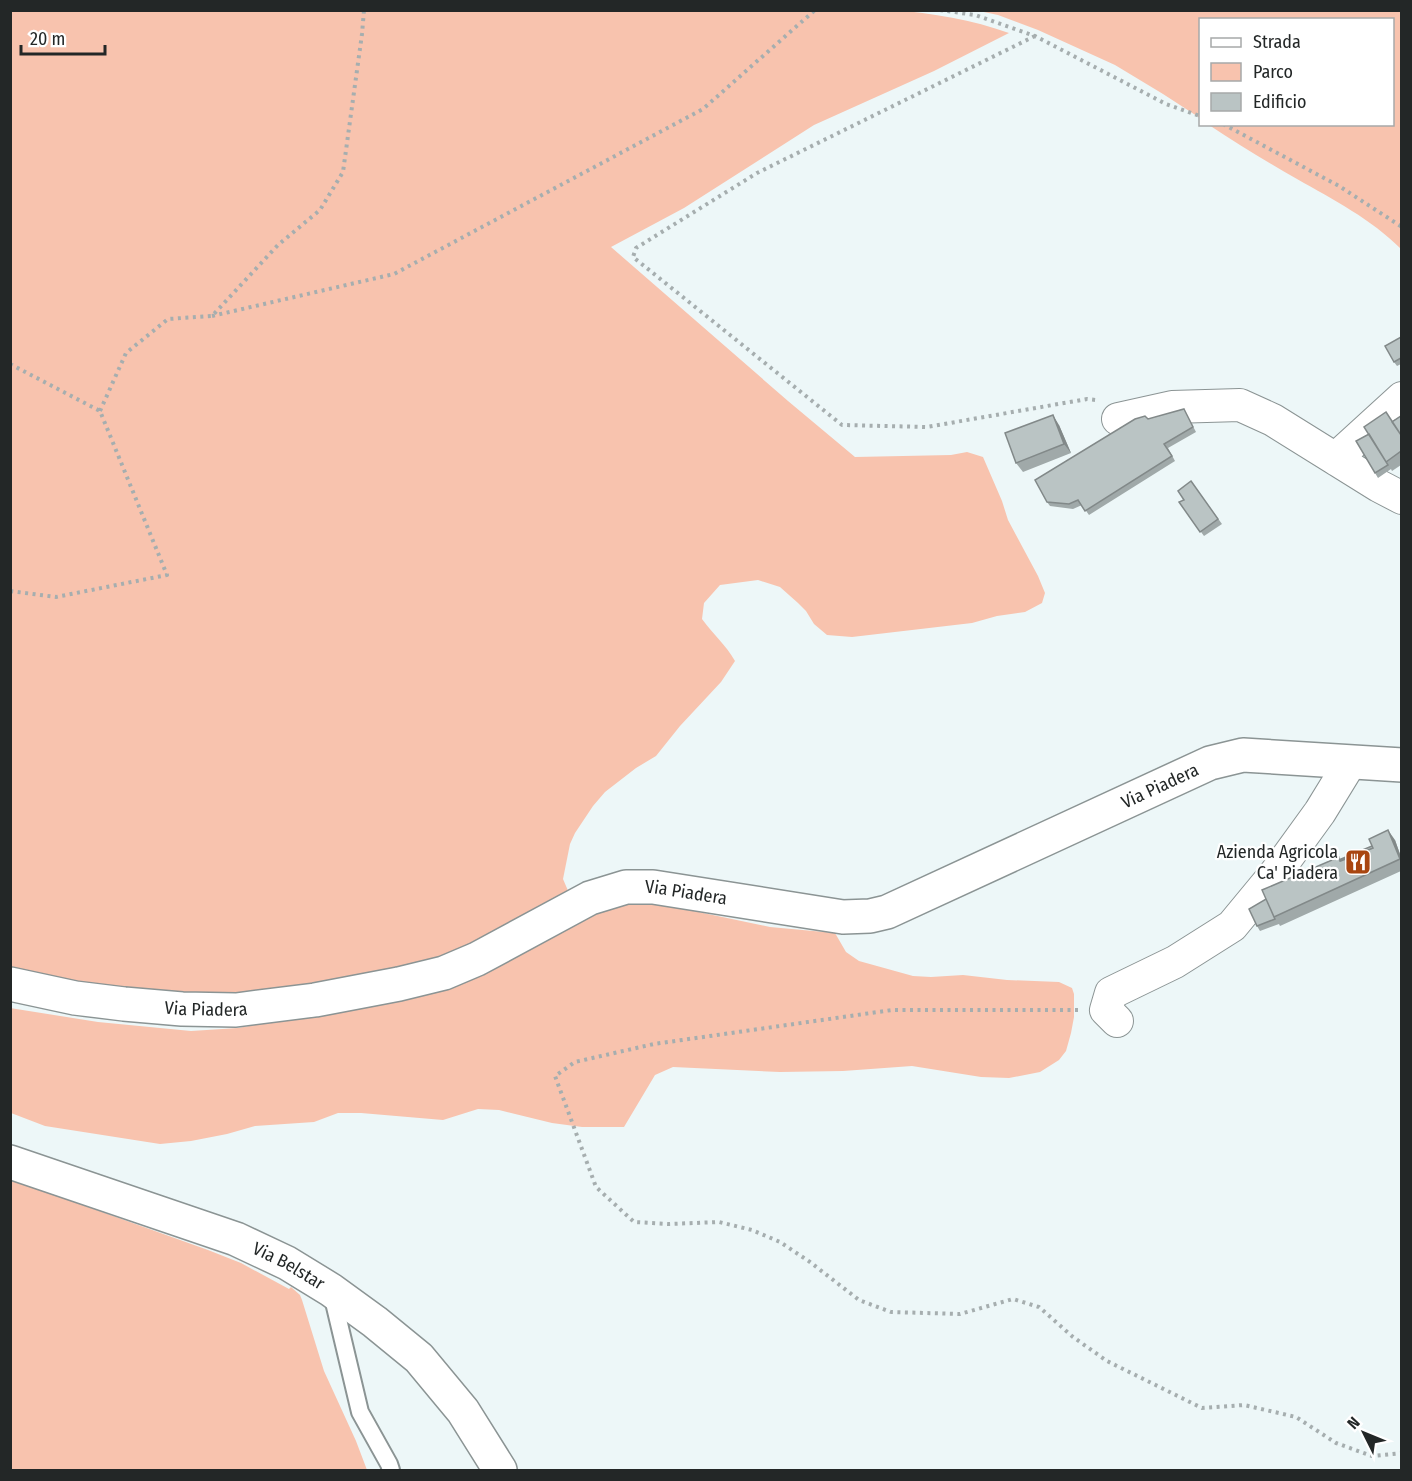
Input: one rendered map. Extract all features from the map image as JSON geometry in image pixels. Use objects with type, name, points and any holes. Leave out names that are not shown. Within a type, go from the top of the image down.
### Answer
[{"type":"street","points":[[1337,460],[1401,398]]},
{"type":"street","points":[[1118,419],[1173,407],[1240,405],[1273,420],[1401,498]]},
{"type":"street","name":"Via Piadera","points":[[10,984],[75,998],[182,1009],[236,1010],[315,1000],[444,973],[477,959],[590,898],[626,887],[653,887],[843,917],[870,916],[887,912],[1210,763],[1243,755],[1401,765]]},
{"type":"street","points":[[1112,1015],[1111,993],[1175,962],[1232,926],[1275,874],[1320,812],[1350,763]]},
{"type":"street","name":"Via Belstar","points":[[10,1162],[236,1239],[287,1263],[331,1290],[419,1358],[463,1411],[500,1470]]},
{"type":"lane","points":[[331,1290],[360,1412],[391,1470]]},
{"type":"path","points":[[212,316],[278,245],[320,210],[343,172],[364,10]]},
{"type":"path","points":[[100,411],[126,353],[168,319],[212,316],[394,274],[703,109],[815,10]]},
{"type":"path","points":[[940,10],[975,15],[1035,36],[1166,104],[1199,117]]},
{"type":"path","points":[[1035,36],[757,173],[636,248],[633,256],[842,425],[927,427],[1087,399],[1109,401],[1118,419]]},
{"type":"path","points":[[1227,126],[1339,186],[1401,227]]},
{"type":"path","points":[[10,364],[100,411],[167,575],[56,597],[10,591]]},
{"type":"path","points":[[1112,1015],[892,1010],[654,1044],[576,1062],[555,1076],[596,1187],[634,1222],[669,1224],[719,1222],[752,1230],[780,1242],[859,1300],[891,1312],[960,1314],[1014,1299],[1038,1307],[1073,1337],[1107,1361],[1202,1408],[1244,1405],[1296,1417],[1336,1443],[1372,1456],[1401,1453]]},
{"type":"green space","points":[[893,10],[952,18],[1009,33],[934,71],[814,125],[684,208],[611,247],[855,457],[951,455],[967,452],[983,457],[1008,520],[1045,593],[1042,603],[1025,612],[972,623],[852,637],[827,635],[780,587],[758,580],[720,585],[704,603],[702,619],[735,661],[721,682],[656,756],[605,792],[593,806],[570,844],[563,879],[569,893],[453,954],[272,1001],[11,983],[11,11]]},
{"type":"green space","points":[[979,11],[1401,11],[1401,249],[1377,228],[1352,211],[1211,126],[1394,126],[1394,18],[1199,18],[1199,117],[1115,65],[1038,30],[998,15]]},
{"type":"green space","points":[[646,901],[770,927],[835,933],[846,952],[859,961],[913,976],[963,975],[1059,982],[1072,988],[1074,994],[1074,1017],[1066,1051],[1059,1060],[1040,1072],[1009,1078],[981,1077],[912,1066],[843,1071],[780,1072],[673,1067],[655,1075],[624,1127],[582,1127],[552,1123],[499,1110],[478,1109],[443,1120],[338,1113],[314,1122],[255,1126],[191,1141],[160,1144],[45,1126],[11,1113],[10,1008],[98,1022],[191,1031],[238,1028],[404,997],[589,908]]},
{"type":"green space","points":[[10,1179],[208,1250],[241,1263],[289,1289],[291,1287],[300,1295],[324,1371],[367,1470],[11,1470]]},
{"type":"building","points":[[1401,337],[1401,358],[1394,362],[1385,346]]},
{"type":"building","points":[[1184,409],[1193,427],[1164,444],[1172,456],[1085,511],[1078,500],[1069,504],[1047,502],[1035,480],[1135,419],[1145,416],[1148,419]]},
{"type":"building","points":[[1386,412],[1401,435],[1401,451],[1386,462],[1364,427]]},
{"type":"building","points":[[1053,415],[1064,444],[1016,463],[1005,433]]},
{"type":"building","points":[[1401,416],[1401,435],[1392,422]]},
{"type":"building","points":[[1369,434],[1388,465],[1375,473],[1356,441]]},
{"type":"building","points":[[1191,481],[1218,519],[1200,532],[1179,502],[1184,500],[1178,491]]},
{"type":"building","points":[[1388,830],[1400,859],[1274,917],[1262,890],[1339,857],[1340,861],[1373,848],[1369,839]]},
{"type":"building","points":[[1372,846],[1373,848],[1341,861],[1341,859]]},
{"type":"building","points":[[1266,899],[1275,919],[1257,926],[1249,909]]},
{"type":"place","name":"Azienda Agricola Ca' Piadera","points":[[1358,862]]}]
